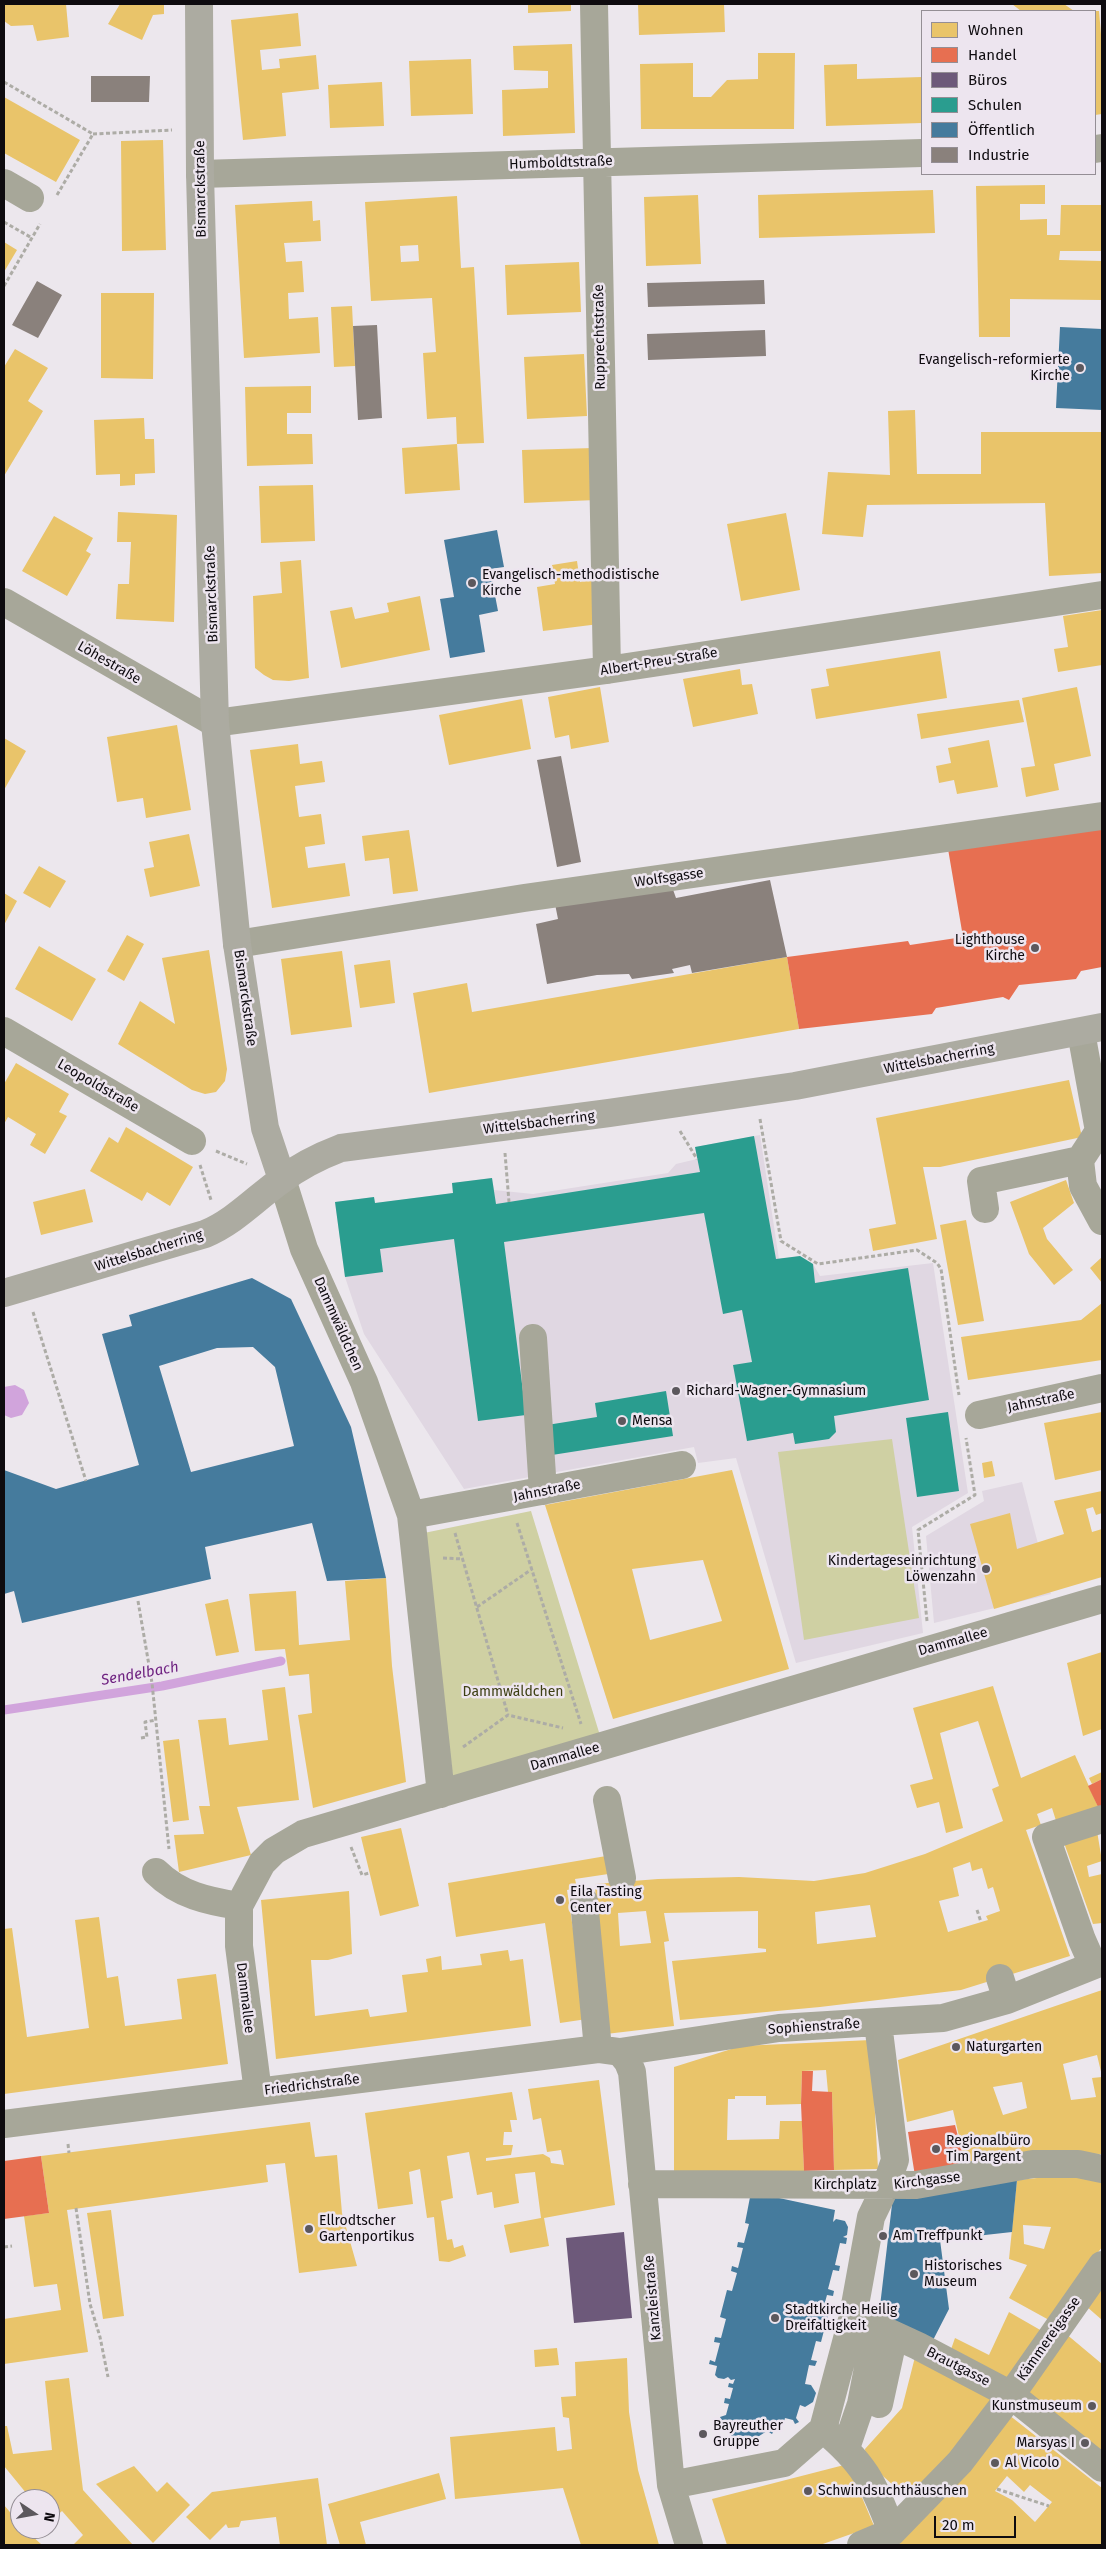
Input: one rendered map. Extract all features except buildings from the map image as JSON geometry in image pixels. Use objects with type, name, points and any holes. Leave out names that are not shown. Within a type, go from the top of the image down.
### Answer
[{"type":"main road","name":"Bismarckstraße","points":[[199,4],[200,174],[215,723],[237,944],[265,1128],[282,1179]]},
{"type":"main road","name":"Wittelsbacherring","points":[[14,1291],[220,1228],[282,1179],[326,1154],[341,1148],[755,1092],[1092,1030]]},
{"type":"street","name":"Rupprechtstraße","points":[[594,4],[607,670]]},
{"type":"street","name":"Humboldtstraße","points":[[200,174],[921,153]]},
{"type":"street","points":[[4,183],[30,198]]},
{"type":"street","name":"Albert-Preu-Straße","points":[[215,723],[607,670],[1102,595]]},
{"type":"street","name":"Löhestraße","points":[[4,602],[215,723]]},
{"type":"street","name":"Wolfsgasse","points":[[237,944],[524,898],[1102,816]]},
{"type":"street","points":[[1092,1030],[1099,1131],[1080,1160],[1083,1186],[1102,1220]]},
{"type":"street","name":"Leopoldstraße","points":[[4,1031],[192,1141]]},
{"type":"street","points":[[985,1209],[981,1181],[1080,1160]]},
{"type":"street","name":"Dammwäldchen","points":[[282,1179],[304,1249],[364,1382],[412,1515],[441,1794]]},
{"type":"street","points":[[533,1338],[543,1491]]},
{"type":"street","name":"Jahnstraße","points":[[971,1416],[1102,1388]]},
{"type":"street","name":"Jahnstraße","points":[[412,1515],[682,1466]]},
{"type":"street","name":"Dammallee","points":[[258,2092],[239,1946],[239,1906],[252,1878],[274,1851],[303,1834],[441,1794],[587,1741],[930,1649],[1102,1599]]},
{"type":"street","points":[[606,1800],[622,1878]]},
{"type":"street","points":[[1098,1964],[1082,1940],[1046,1837],[1102,1818]]},
{"type":"street","points":[[163,1862],[167,1883],[202,1899],[239,1906]]},
{"type":"street","points":[[584,1901],[609,2051]]},
{"type":"street","name":"Sophienstraße","points":[[609,2051],[779,2028],[943,2018],[1003,1989],[1098,1964]]},
{"type":"street","name":"Kirchgasse","points":[[878,2022],[895,2160],[886,2186],[916,2185],[1033,2164],[1078,2164],[1102,2169]]},
{"type":"street","name":"Friedrichstraße","points":[[4,2124],[609,2051]]},
{"type":"street","name":"Kanzleistraße","points":[[609,2051],[628,2062],[632,2072],[671,2485],[689,2545]]},
{"type":"street","name":"Kirchplatz","points":[[642,2184],[886,2186],[871,2217],[874,2326],[824,2429]]},
{"type":"street","name":"Kämmereigasse","points":[[862,2545],[892,2532],[964,2464],[1102,2265]]},
{"type":"street","points":[[846,2448],[878,2409],[874,2326]]},
{"type":"street","name":"Brautgasse","points":[[874,2326],[1011,2395],[1102,2468]]},
{"type":"street","points":[[671,2485],[784,2463],[824,2429],[855,2458],[877,2491],[892,2532]]},
{"type":"path","points":[[4,82],[93,134],[200,128]]},
{"type":"path","points":[[4,222],[32,238]]},
{"type":"path","points":[[755,1092],[781,1241],[818,1264],[917,1250],[937,1263],[941,1270],[971,1416],[975,1495],[918,1530],[930,1649]]},
{"type":"path","points":[[504,1127],[509,1202]]},
{"type":"path","points":[[192,1141],[282,1179]]},
{"type":"path","points":[[192,1141],[220,1228]]},
{"type":"path","points":[[14,1291],[86,1481]]},
{"type":"path","points":[[508,1498],[587,1741]]},
{"type":"path","points":[[448,1509],[508,1715]]},
{"type":"path","points":[[477,1607],[532,1569]]},
{"type":"path","points":[[138,1601],[152,1683],[156,1720],[163,1862]]},
{"type":"path","points":[[508,1715],[587,1741]]},
{"type":"path","points":[[438,1764],[508,1715]]},
{"type":"path","points":[[141,1738],[147,1737],[145,1722],[156,1720]]},
{"type":"path","points":[[341,1824],[362,1875],[369,1874]]},
{"type":"path","points":[[977,1910],[981,1922]]},
{"type":"path","points":[[76,2208],[90,2304],[100,2337],[108,2377]]},
{"type":"path","points":[[4,2247],[12,2246]]},
{"type":"path","points":[[997,2489],[1049,2506]]},
{"type":"shaded area","name":"Richard-Wagner-Gymnasium","points":[[760,1135],[779,1259],[800,1256],[813,1264],[820,1276],[933,1263],[968,1493],[912,1527],[923,1633],[796,1663],[736,1458],[698,1463],[694,1447],[464,1489],[364,1334],[345,1277],[335,1202],[374,1197],[375,1203],[453,1193],[452,1183],[492,1178],[494,1190],[533,1194],[668,1173],[676,1164],[697,1159],[695,1147]]},
{"type":"shaded area","points":[[15,1385],[24,1390],[29,1403],[22,1415],[11,1418],[4,1415],[4,1387]]},
{"type":"shaded area","name":"Kindertageseinrichtung Löwenzahn","points":[[1022,1482],[1051,1594],[934,1623],[926,1536],[984,1501],[982,1491]]},
{"type":"green space","points":[[892,1439],[919,1618],[804,1640],[778,1452]]},
{"type":"green space","name":"Dammwäldchen","points":[[531,1511],[602,1742],[453,1779],[424,1533]]},
{"type":"waterway","name":"Sendelbach","points":[[4,1710],[162,1686],[281,1661]]},
{"type":"place","name":"Evangelisch-reformierte Kirche","points":[[1080,368]]},
{"type":"place","name":"Evangelisch-methodistische Kirche","points":[[472,583]]},
{"type":"place","name":"Lighthouse Kirche","points":[[1035,948]]},
{"type":"place","name":"Richard-Wagner-Gymnasium","points":[[676,1391]]},
{"type":"place","name":"Mensa","points":[[622,1421]]},
{"type":"place","name":"Kindertageseinrichtung Löwenzahn","points":[[986,1569]]},
{"type":"place","name":"Eila Tasting Center","points":[[560,1900]]},
{"type":"place","name":"Naturgarten","points":[[956,2047]]},
{"type":"place","name":"Regionalbüro Tim Pargent","points":[[936,2149]]},
{"type":"place","name":"Ellrodtscher Gartenportikus","points":[[309,2229]]},
{"type":"place","name":"Am Treffpunkt","points":[[883,2236]]},
{"type":"place","name":"Historisches Museum","points":[[914,2274]]},
{"type":"place","name":"Stadtkirche Heilig Dreifaltigkeit","points":[[775,2318]]},
{"type":"place","name":"Kunstmuseum","points":[[1092,2406]]},
{"type":"place","name":"Bayreuther Gruppe","points":[[703,2434]]},
{"type":"place","name":"Marsyas I","points":[[1085,2443]]},
{"type":"place","name":"Al Vicolo","points":[[995,2463]]},
{"type":"place","name":"Schwindsuchthäuschen","points":[[808,2491]]}]
